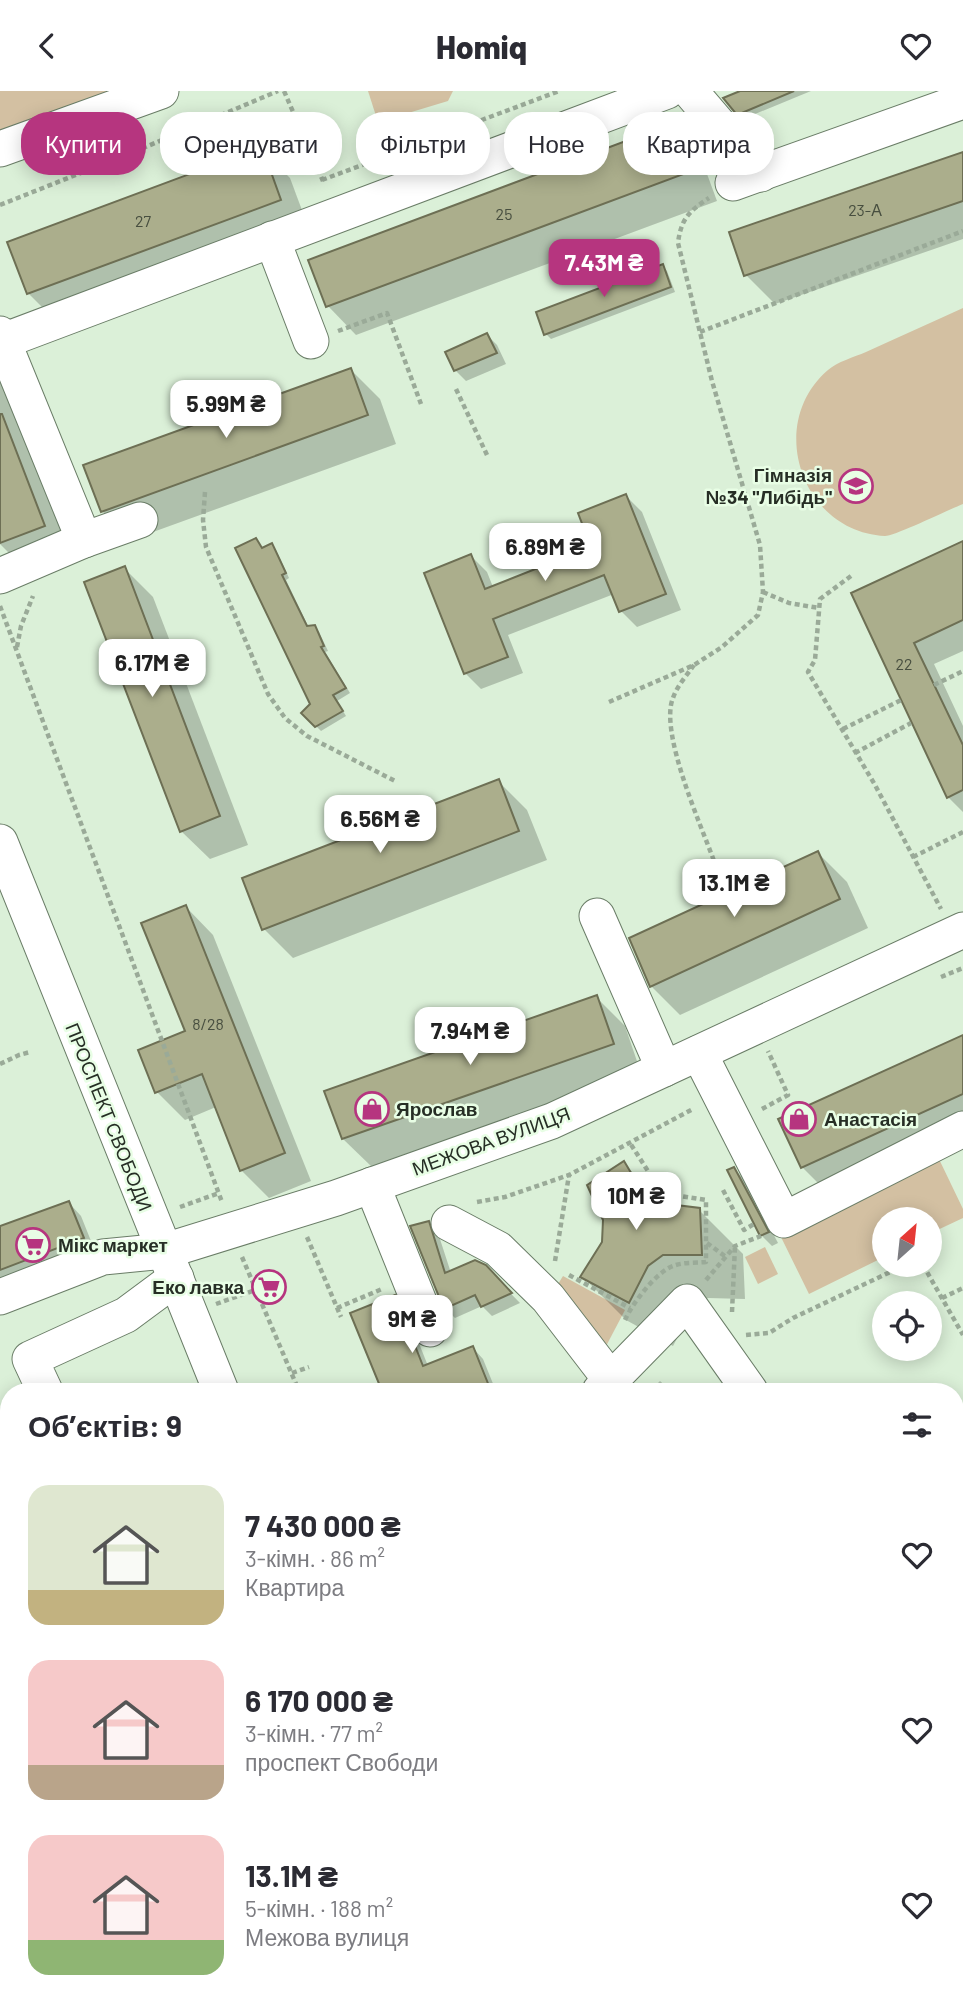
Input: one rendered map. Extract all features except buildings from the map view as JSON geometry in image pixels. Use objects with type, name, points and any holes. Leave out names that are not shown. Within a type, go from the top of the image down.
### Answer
[{"type":"street","points":[[0,149],[161,91]]},
{"type":"street","points":[[84,540],[1,338],[667,92],[747,178],[945,101]]},
{"type":"street","points":[[272,239],[311,341]]},
{"type":"street","points":[[0,576],[84,540],[140,520]]},
{"type":"street","name":"ПРОСПЕКТ СВОБОДИ","points":[[0,842],[217,1383]]},
{"type":"street","points":[[597,916],[664,1069]]},
{"type":"street","name":"МЕЖОВА ВУЛИЦЯ","points":[[0,1297],[103,1257],[170,1264],[323,1202],[552,1121],[699,1053],[953,922]]},
{"type":"street","points":[[699,1053],[784,1220],[963,1129]]},
{"type":"street","points":[[372,1185],[430,1329]]},
{"type":"street","points":[[457,1214],[548,1298],[603,1383]]},
{"type":"street","points":[[41,1383],[30,1359],[127,1315],[170,1264]]},
{"type":"street","points":[[608,1383],[687,1302],[744,1383]]},
{"type":"path","points":[[0,205],[278,91]]},
{"type":"path","points":[[284,91],[337,214]]},
{"type":"path","points":[[322,180],[559,91]]},
{"type":"path","points":[[609,702],[694,664],[722,647],[758,615],[763,592],[760,545],[728,440],[678,243],[681,225],[694,208],[747,178]]},
{"type":"path","points":[[700,332],[963,231]]},
{"type":"path","points":[[311,341],[387,313],[421,404]]},
{"type":"path","points":[[456,389],[487,455]]},
{"type":"path","points":[[205,492],[203,520],[206,547],[268,694],[285,718],[307,736],[397,782]]},
{"type":"path","points":[[851,576],[820,599],[815,660],[808,672],[953,922]]},
{"type":"path","points":[[763,592],[789,603],[819,608]]},
{"type":"path","points":[[0,606],[226,1210]]},
{"type":"path","points":[[694,664],[672,699],[670,729],[677,757],[714,861]]},
{"type":"path","points":[[934,685],[963,671]]},
{"type":"path","points":[[843,729],[901,701]]},
{"type":"path","points":[[855,753],[911,723]]},
{"type":"path","points":[[913,857],[963,832]]},
{"type":"path","points":[[457,1214],[569,1175],[630,1143],[727,1109],[788,1095],[768,1050]]},
{"type":"path","points":[[0,1064],[30,1052]]},
{"type":"path","points":[[565,1272],[630,1308],[658,1276],[671,1266],[706,1262],[706,1200],[674,1195],[655,1182],[630,1143]]},
{"type":"path","points":[[554,1266],[569,1175]]},
{"type":"path","points":[[307,1236],[341,1317]]},
{"type":"path","points":[[707,1243],[726,1257]]},
{"type":"path","points":[[687,1302],[735,1246],[732,1319]]},
{"type":"path","points":[[246,1269],[296,1383]]},
{"type":"path","points":[[750,1347],[742,1336],[769,1333],[793,1318],[880,1277]]},
{"type":"path","points":[[963,1288],[942,1298],[963,1335]]},
{"type":"path","points":[[292,1373],[309,1367]]},
{"type":"shaded area","points":[[0,91],[133,91],[72,112],[21,112],[21,130],[0,137]]},
{"type":"shaded area","points":[[368,91],[453,91],[448,101],[412,112],[375,112]]},
{"type":"shaded area","points":[[963,308],[963,504],[891,535],[856,530],[832,516],[814,496],[802,472],[796,445],[799,418],[809,392],[828,370],[836,365]]},
{"type":"shaded area","points":[[938,1157],[963,1209],[963,1218],[942,1228],[942,1207],[872,1207],[872,1263],[809,1294],[780,1235]]},
{"type":"shaded area","points":[[765,1247],[778,1274],[758,1284],[745,1257]]},
{"type":"shaded area","points":[[563,1276],[625,1310],[604,1350],[555,1289]]},
{"type":"place","name":"Гімназія №34 \"Либідь\"","points":[[856,486]]},
{"type":"place","name":"Ярослав","points":[[372,1109]]},
{"type":"place","name":"Анастасія","points":[[799,1119]]},
{"type":"place","name":"Мікс маркет","points":[[33,1245]]},
{"type":"place","name":"Еко лавка","points":[[269,1287]]}]
